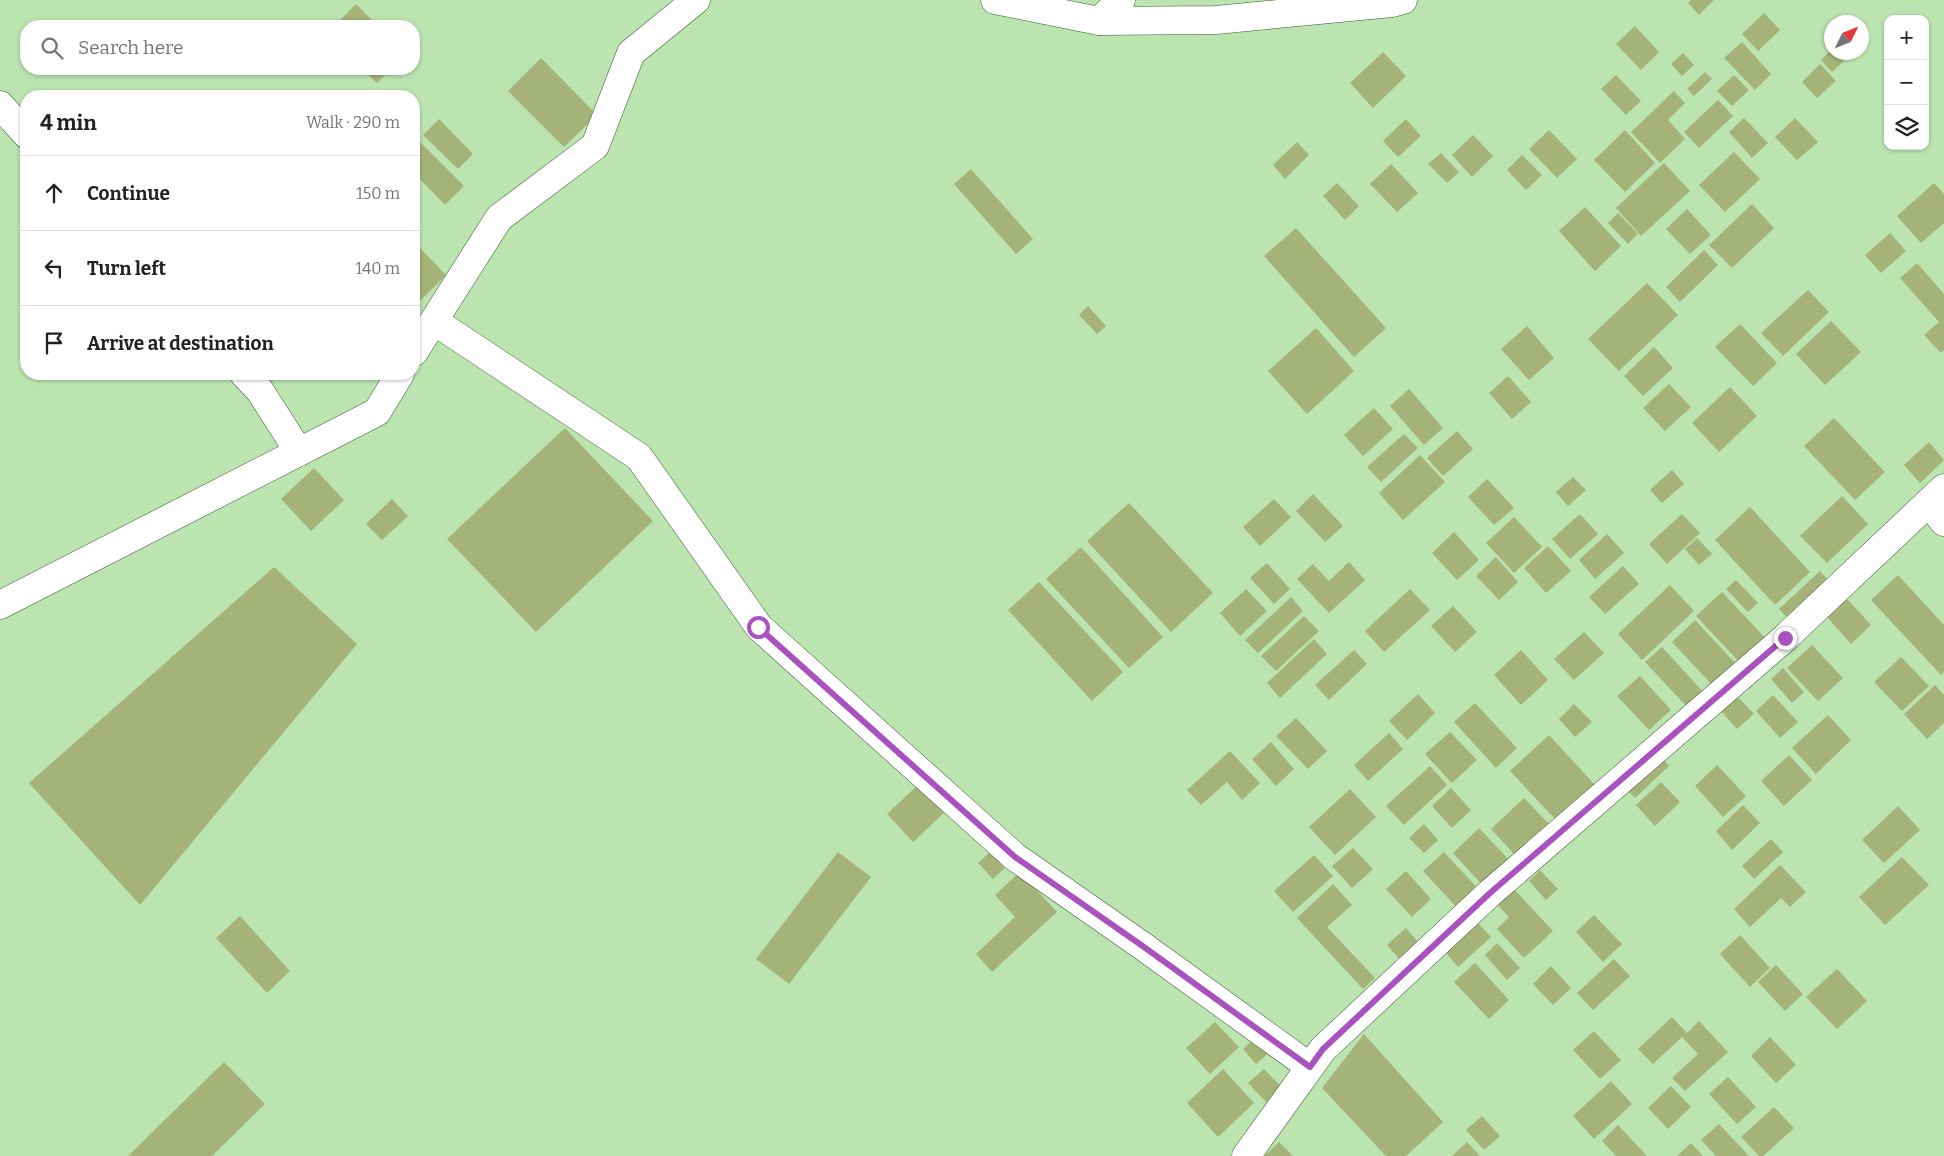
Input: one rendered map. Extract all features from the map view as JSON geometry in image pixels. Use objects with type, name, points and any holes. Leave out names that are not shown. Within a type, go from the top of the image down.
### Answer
[{"type":"street","points":[[420,343],[499,218],[595,146],[631,53],[696,0]]},
{"type":"street","points":[[995,0],[1099,21],[1216,20],[1392,3],[1403,0]]},
{"type":"street","points":[[1099,21],[1121,0]]},
{"type":"street","points":[[0,105],[20,127]]},
{"type":"street","points":[[434,321],[638,457],[758,627],[1015,857],[1310,1067]]},
{"type":"street","points":[[250,380],[260,391],[299,452]]},
{"type":"street","points":[[0,605],[376,412],[396,380]]},
{"type":"street","points":[[1246,1156],[1323,1049],[1490,893],[1939,504]]},
{"type":"building","points":[[1691,0],[1714,0],[1699,15],[1688,3]]},
{"type":"building","points":[[356,4],[372,20],[340,20]]},
{"type":"building","points":[[1764,13],[1780,30],[1758,51],[1742,34]]},
{"type":"building","points":[[1635,26],[1659,52],[1641,70],[1616,44]]},
{"type":"building","points":[[1742,42],[1771,74],[1755,90],[1724,58]]},
{"type":"building","points":[[1383,52],[1406,76],[1373,108],[1350,83]]},
{"type":"building","points":[[1683,53],[1694,65],[1682,76],[1671,64]]},
{"type":"building","points":[[1824,57],[1824,60],[1845,60],[1832,72],[1821,60]]},
{"type":"building","points":[[541,58],[597,115],[564,147],[508,91]]},
{"type":"building","points":[[1820,64],[1836,81],[1817,98],[1802,82]]},
{"type":"building","points":[[1705,72],[1712,79],[1694,96],[1687,89]]},
{"type":"building","points":[[368,75],[385,75],[377,83]]},
{"type":"building","points":[[1616,75],[1641,101],[1626,115],[1601,89]]},
{"type":"building","points":[[1734,75],[1749,90],[1732,106],[1717,91]]},
{"type":"building","points":[[1674,91],[1685,103],[1668,120],[1685,139],[1660,163],[1631,132]]},
{"type":"building","points":[[1718,100],[1733,116],[1699,148],[1684,132]]},
{"type":"building","points":[[1744,118],[1768,143],[1752,158],[1729,132]]},
{"type":"building","points":[[1795,118],[1818,142],[1797,160],[1775,137]]},
{"type":"building","points":[[439,119],[473,154],[458,169],[423,135]]},
{"type":"building","points":[[1406,119],[1421,136],[1398,157],[1383,141]]},
{"type":"building","points":[[1549,130],[1577,159],[1557,178],[1529,149]]},
{"type":"building","points":[[1625,130],[1655,163],[1625,192],[1594,160]]},
{"type":"building","points":[[1473,135],[1493,156],[1472,177],[1452,155]]},
{"type":"building","points":[[420,142],[464,186],[445,205],[420,179]]},
{"type":"building","points":[[1297,142],[1309,155],[1285,179],[1273,165]]},
{"type":"building","points":[[1734,152],[1760,179],[1725,212],[1699,185]]},
{"type":"building","points":[[1441,153],[1459,172],[1447,183],[1428,164]]},
{"type":"building","points":[[1522,155],[1542,175],[1526,190],[1507,170]]},
{"type":"building","points":[[1664,163],[1690,191],[1641,236],[1616,208]]},
{"type":"building","points":[[1391,164],[1418,193],[1397,212],[1370,184]]},
{"type":"building","points":[[971,169],[1033,239],[1016,254],[954,184]]},
{"type":"building","points":[[1337,183],[1359,206],[1345,220],[1323,196]]},
{"type":"building","points":[[1934,183],[1944,194],[1944,223],[1921,243],[1897,216]]},
{"type":"building","points":[[1752,204],[1774,228],[1732,268],[1709,245]]},
{"type":"building","points":[[1585,207],[1621,246],[1595,271],[1559,231]]},
{"type":"building","points":[[1687,209],[1711,235],[1690,254],[1666,229]]},
{"type":"building","points":[[1618,213],[1638,234],[1628,244],[1608,223]]},
{"type":"building","points":[[1296,228],[1386,328],[1354,357],[1264,256]]},
{"type":"building","points":[[1890,233],[1906,251],[1881,273],[1865,255]]},
{"type":"building","points":[[420,248],[446,275],[420,301]]},
{"type":"building","points":[[1704,250],[1718,265],[1680,302],[1666,287]]},
{"type":"building","points":[[1917,263],[1944,294],[1944,350],[1941,353],[1924,335],[1939,322],[1900,278]]},
{"type":"building","points":[[1647,283],[1678,315],[1619,371],[1588,339]]},
{"type":"building","points":[[1808,290],[1829,312],[1783,356],[1761,333]]},
{"type":"building","points":[[1088,306],[1106,326],[1097,334],[1079,315]]},
{"type":"building","points":[[1831,321],[1861,352],[1825,385],[1796,354]]},
{"type":"building","points":[[1740,324],[1777,363],[1753,386],[1715,347]]},
{"type":"building","points":[[1527,326],[1554,358],[1529,380],[1501,349]]},
{"type":"building","points":[[1316,328],[1354,371],[1307,414],[1268,371]]},
{"type":"building","points":[[1654,347],[1673,368],[1643,396],[1624,376]]},
{"type":"building","points":[[1508,376],[1531,402],[1512,419],[1489,393]]},
{"type":"building","points":[[1669,384],[1691,407],[1665,431],[1643,408]]},
{"type":"building","points":[[1730,387],[1757,416],[1719,452],[1692,423]]},
{"type":"building","points":[[1409,389],[1443,428],[1424,445],[1390,406]]},
{"type":"building","points":[[1374,408],[1393,429],[1363,456],[1344,435]]},
{"type":"building","points":[[1834,418],[1885,472],[1855,500],[1804,446]]},
{"type":"building","points":[[565,428],[653,521],[536,632],[447,539]]},
{"type":"building","points":[[1457,431],[1473,449],[1443,476],[1427,458]]},
{"type":"building","points":[[1404,434],[1418,448],[1381,482],[1367,467]]},
{"type":"building","points":[[1929,442],[1944,460],[1920,483],[1904,465]]},
{"type":"building","points":[[1420,455],[1445,482],[1403,520],[1379,493]]},
{"type":"building","points":[[314,468],[344,500],[311,531],[281,499]]},
{"type":"building","points":[[1672,470],[1684,484],[1662,503],[1650,490]]},
{"type":"building","points":[[1573,477],[1586,490],[1568,506],[1556,492]]},
{"type":"building","points":[[1487,479],[1514,508],[1494,525],[1468,497]]},
{"type":"building","points":[[1313,494],[1343,526],[1325,542],[1296,511]]},
{"type":"building","points":[[1842,496],[1868,524],[1827,563],[1800,536]]},
{"type":"building","points":[[392,499],[408,516],[382,540],[366,524]]},
{"type":"building","points":[[1274,499],[1291,517],[1260,546],[1243,527]]},
{"type":"building","points":[[1129,503],[1213,593],[1171,632],[1087,541]]},
{"type":"building","points":[[1750,507],[1810,572],[1775,605],[1715,540]]},
{"type":"building","points":[[1580,514],[1598,534],[1570,559],[1552,539]]},
{"type":"building","points":[[1682,514],[1700,533],[1667,564],[1649,544]]},
{"type":"building","points":[[1514,517],[1542,547],[1514,573],[1486,543]]},
{"type":"building","points":[[1454,532],[1479,560],[1457,580],[1432,553]]},
{"type":"building","points":[[1607,534],[1624,553],[1595,579],[1579,560]]},
{"type":"building","points":[[1697,538],[1712,554],[1699,565],[1685,549]]},
{"type":"building","points":[[1548,546],[1571,571],[1546,593],[1524,568]]},
{"type":"building","points":[[1081,547],[1163,637],[1129,668],[1046,579]]},
{"type":"building","points":[[1496,557],[1518,582],[1499,600],[1476,576]]},
{"type":"building","points":[[1349,562],[1365,580],[1329,613],[1297,579],[1313,564],[1329,581]]},
{"type":"building","points":[[1267,563],[1290,589],[1274,604],[1250,578]]},
{"type":"building","points":[[1623,566],[1639,584],[1605,614],[1589,597]]},
{"type":"building","points":[[274,567],[357,644],[140,905],[29,783]]},
{"type":"building","points":[[1820,571],[1835,588],[1794,625],[1779,609]]},
{"type":"building","points":[[1898,575],[1944,625],[1944,672],[1941,675],[1871,600]]},
{"type":"building","points":[[1736,580],[1758,603],[1748,612],[1726,589]]},
{"type":"building","points":[[1039,582],[1123,672],[1092,701],[1008,610]]},
{"type":"building","points":[[1670,585],[1694,611],[1642,660],[1618,634]]},
{"type":"building","points":[[1246,589],[1267,611],[1240,636],[1220,613]]},
{"type":"building","points":[[1410,589],[1430,610],[1384,652],[1365,631]]},
{"type":"building","points":[[1722,592],[1770,643],[1744,667],[1696,616]]},
{"type":"building","points":[[1291,597],[1303,611],[1258,653],[1245,640]]},
{"type":"building","points":[[1847,599],[1871,625],[1851,644],[1827,617]]},
{"type":"building","points":[[1453,606],[1477,632],[1455,652],[1431,626]]},
{"type":"building","points":[[1304,616],[1319,631],[1276,671],[1261,656]]},
{"type":"building","points":[[1695,620],[1737,665],[1714,687],[1672,642]]},
{"type":"building","points":[[1584,632],[1604,653],[1574,680],[1554,659]]},
{"type":"building","points":[[1314,639],[1327,654],[1280,698],[1267,683]]},
{"type":"building","points":[[1812,645],[1843,678],[1818,701],[1787,668]]},
{"type":"building","points":[[1662,647],[1707,696],[1691,711],[1645,662]]},
{"type":"building","points":[[1354,650],[1367,664],[1329,700],[1315,685]]},
{"type":"building","points":[[1521,650],[1548,680],[1521,705],[1494,675]]},
{"type":"building","points":[[1901,657],[1929,686],[1902,711],[1874,682]]},
{"type":"building","points":[[1783,668],[1804,692],[1792,703],[1771,679]]},
{"type":"building","points":[[1640,676],[1671,710],[1649,730],[1617,696]]},
{"type":"building","points":[[1935,685],[1944,695],[1944,723],[1927,739],[1904,714]]},
{"type":"building","points":[[1418,694],[1435,713],[1407,740],[1389,721]]},
{"type":"building","points":[[1736,695],[1754,714],[1737,729],[1720,710]]},
{"type":"building","points":[[1773,695],[1798,722],[1780,738],[1756,711]]},
{"type":"building","points":[[1475,703],[1517,748],[1496,768],[1454,722]]},
{"type":"building","points":[[1574,704],[1592,722],[1575,737],[1559,719]]},
{"type":"building","points":[[1828,715],[1851,740],[1816,774],[1792,748]]},
{"type":"building","points":[[1296,718],[1327,751],[1308,769],[1276,736]]},
{"type":"building","points":[[1450,732],[1477,760],[1452,783],[1425,754]]},
{"type":"building","points":[[1389,733],[1403,749],[1368,781],[1354,765]]},
{"type":"building","points":[[1549,735],[1595,785],[1556,820],[1510,771]]},
{"type":"building","points":[[1271,742],[1294,769],[1276,786],[1252,759]]},
{"type":"building","points":[[1230,751],[1260,783],[1242,800],[1227,782],[1201,805],[1187,790]]},
{"type":"building","points":[[1658,753],[1669,766],[1635,798],[1623,786]]},
{"type":"building","points":[[1789,755],[1812,780],[1784,806],[1761,781]]},
{"type":"building","points":[[1717,765],[1746,796],[1723,817],[1695,786]]},
{"type":"building","points":[[1430,766],[1447,785],[1404,825],[1386,806]]},
{"type":"building","points":[[1661,782],[1680,802],[1655,826],[1636,805]]},
{"type":"building","points":[[919,784],[945,812],[913,842],[887,814]]},
{"type":"building","points":[[1451,788],[1471,810],[1452,828],[1432,806]]},
{"type":"building","points":[[1350,789],[1376,817],[1335,855],[1309,827]]},
{"type":"building","points":[[1524,798],[1550,825],[1516,856],[1491,829]]},
{"type":"building","points":[[1743,805],[1760,823],[1732,850],[1716,831]]},
{"type":"building","points":[[1898,806],[1920,830],[1884,863],[1862,840]]},
{"type":"building","points":[[1424,824],[1438,840],[1424,853],[1409,838]]},
{"type":"building","points":[[1479,828],[1511,862],[1484,887],[1453,853]]},
{"type":"building","points":[[1771,839],[1783,852],[1754,879],[1742,866]]},
{"type":"building","points":[[1353,848],[1373,869],[1352,888],[1332,866]]},
{"type":"building","points":[[838,852],[871,877],[789,984],[756,959]]},
{"type":"building","points":[[990,852],[1005,868],[993,879],[978,863]]},
{"type":"building","points":[[1444,852],[1481,892],[1460,911],[1423,871]]},
{"type":"building","points":[[1314,855],[1333,876],[1293,912],[1274,891]]},
{"type":"building","points":[[1902,857],[1929,885],[1885,925],[1859,897]]},
{"type":"building","points":[[1780,865],[1806,892],[1790,907],[1781,898],[1750,927],[1734,909]]},
{"type":"building","points":[[1540,870],[1558,889],[1546,900],[1529,881]]},
{"type":"building","points":[[1406,871],[1431,899],[1412,917],[1386,889]]},
{"type":"building","points":[[1020,872],[1057,912],[992,972],[976,954],[1015,917],[995,895]]},
{"type":"building","points":[[1333,884],[1352,905],[1327,927],[1375,978],[1363,989],[1297,918]]},
{"type":"building","points":[[1512,887],[1553,931],[1524,958],[1497,929],[1509,917],[1495,902]]},
{"type":"building","points":[[1594,915],[1622,944],[1603,962],[1576,932]]},
{"type":"building","points":[[240,916],[290,971],[267,993],[216,938]]},
{"type":"building","points":[[1474,919],[1491,937],[1458,967],[1442,948]]},
{"type":"building","points":[[1406,928],[1420,944],[1401,961],[1387,945]]},
{"type":"building","points":[[1740,935],[1770,968],[1750,987],[1720,954]]},
{"type":"building","points":[[1497,943],[1520,968],[1507,980],[1485,955]]},
{"type":"building","points":[[1614,959],[1630,976],[1593,1010],[1577,993]]},
{"type":"building","points":[[1475,963],[1509,1000],[1489,1019],[1454,982]]},
{"type":"building","points":[[1776,965],[1803,994],[1785,1011],[1758,982]]},
{"type":"building","points":[[1551,966],[1571,988],[1553,1005],[1533,984]]},
{"type":"building","points":[[1837,969],[1867,1001],[1837,1029],[1806,997]]},
{"type":"building","points":[[1672,1017],[1687,1033],[1699,1021],[1728,1052],[1685,1091],[1672,1078],[1698,1054],[1682,1037],[1653,1064],[1638,1049]]},
{"type":"building","points":[[1215,1022],[1239,1047],[1210,1074],[1186,1048]]},
{"type":"building","points":[[1594,1031],[1621,1060],[1600,1079],[1573,1050]]},
{"type":"building","points":[[1364,1034],[1443,1122],[1406,1156],[1386,1156],[1322,1088]]},
{"type":"building","points":[[1256,1037],[1270,1052],[1256,1064],[1243,1049]]},
{"type":"building","points":[[1770,1037],[1796,1065],[1776,1083],[1751,1056]]},
{"type":"building","points":[[224,1062],[265,1104],[212,1156],[128,1156]]},
{"type":"building","points":[[1223,1069],[1254,1103],[1218,1137],[1187,1103]]},
{"type":"building","points":[[1264,1069],[1282,1088],[1266,1102],[1248,1083]]},
{"type":"building","points":[[1728,1077],[1756,1107],[1737,1124],[1709,1094]]},
{"type":"building","points":[[1611,1081],[1632,1104],[1594,1139],[1573,1116]]},
{"type":"building","points":[[1671,1086],[1691,1107],[1668,1129],[1648,1108]]},
{"type":"building","points":[[1774,1107],[1794,1128],[1763,1156],[1759,1156],[1741,1137]]},
{"type":"building","points":[[1482,1116],[1500,1136],[1484,1150],[1466,1130]]},
{"type":"building","points":[[1719,1124],[1749,1156],[1716,1156],[1701,1140]]},
{"type":"building","points":[[1618,1125],[1647,1156],[1616,1156],[1602,1141]]},
{"type":"building","points":[[1279,1142],[1293,1156],[1264,1156]]},
{"type":"building","points":[[1467,1142],[1480,1156],[1452,1156]]},
{"type":"building","points":[[1691,1143],[1703,1156],[1677,1156]]},
{"type":"route","points":[[758,627],[1015,857],[1310,1067],[1323,1049],[1490,893],[1785,638]]}]
